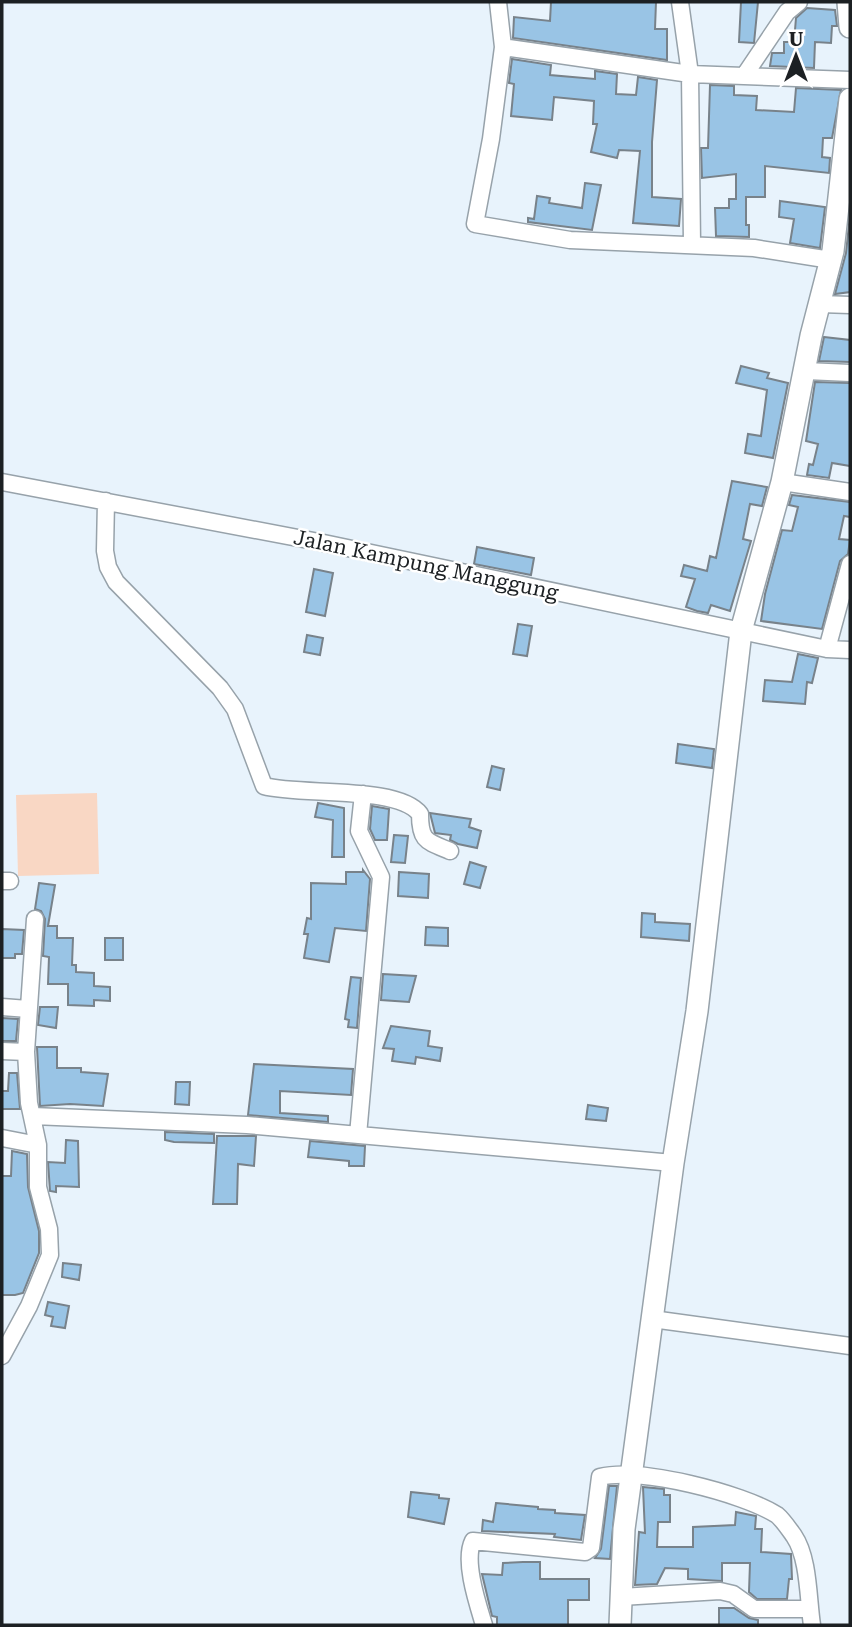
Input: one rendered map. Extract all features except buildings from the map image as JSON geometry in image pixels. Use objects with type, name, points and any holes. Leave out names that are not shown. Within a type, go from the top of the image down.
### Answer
[{"type":"street","points":[[498,2],[502,47],[491,139],[475,224],[591,242],[754,248],[831,260]]},
{"type":"street","points":[[680,2],[690,74],[692,244]]},
{"type":"street","points":[[744,76],[787,12],[799,2]]},
{"type":"street","points":[[848,2],[850,27]]},
{"type":"street","points":[[502,47],[690,74],[850,80]]},
{"type":"street","points":[[620,1625],[624,1529],[673,1163],[697,1011],[741,631],[782,482],[846,198],[850,99]]},
{"type":"street","points":[[820,304],[850,305]]},
{"type":"street","points":[[806,371],[850,373]]},
{"type":"street","name":"Jalan Kampung Manggung","points":[[2,482],[319,542],[827,649],[850,650]]},
{"type":"street","points":[[782,482],[850,492]]},
{"type":"street","points":[[106,501],[108,567],[117,582],[220,688],[235,709],[264,786],[363,794],[416,808],[420,814],[420,831],[426,841],[450,851]]},
{"type":"street","points":[[827,649],[850,564]]},
{"type":"street","points":[[358,1135],[381,877],[359,831],[363,794]]},
{"type":"street","points":[[2,1356],[9,1330],[50,1255],[49,1229],[38,1187],[38,1144],[26,1052],[35,919]]},
{"type":"street","points":[[2,1007],[29,1009]]},
{"type":"street","points":[[2,1051],[26,1052]]},
{"type":"street","points":[[33,1116],[206,1122],[673,1163]]},
{"type":"street","points":[[2,1138],[38,1144]]},
{"type":"street","points":[[652,1319],[850,1346]]},
{"type":"street","points":[[484,1625],[471,1567],[470,1548],[473,1541],[585,1552],[591,1549],[600,1477],[631,1473],[734,1495],[779,1516],[796,1539],[811,1617],[754,1609],[733,1594],[720,1591],[621,1597]]},
{"type":"shaded area","points":[[97,793],[99,874],[18,876],[16,795]]}]
